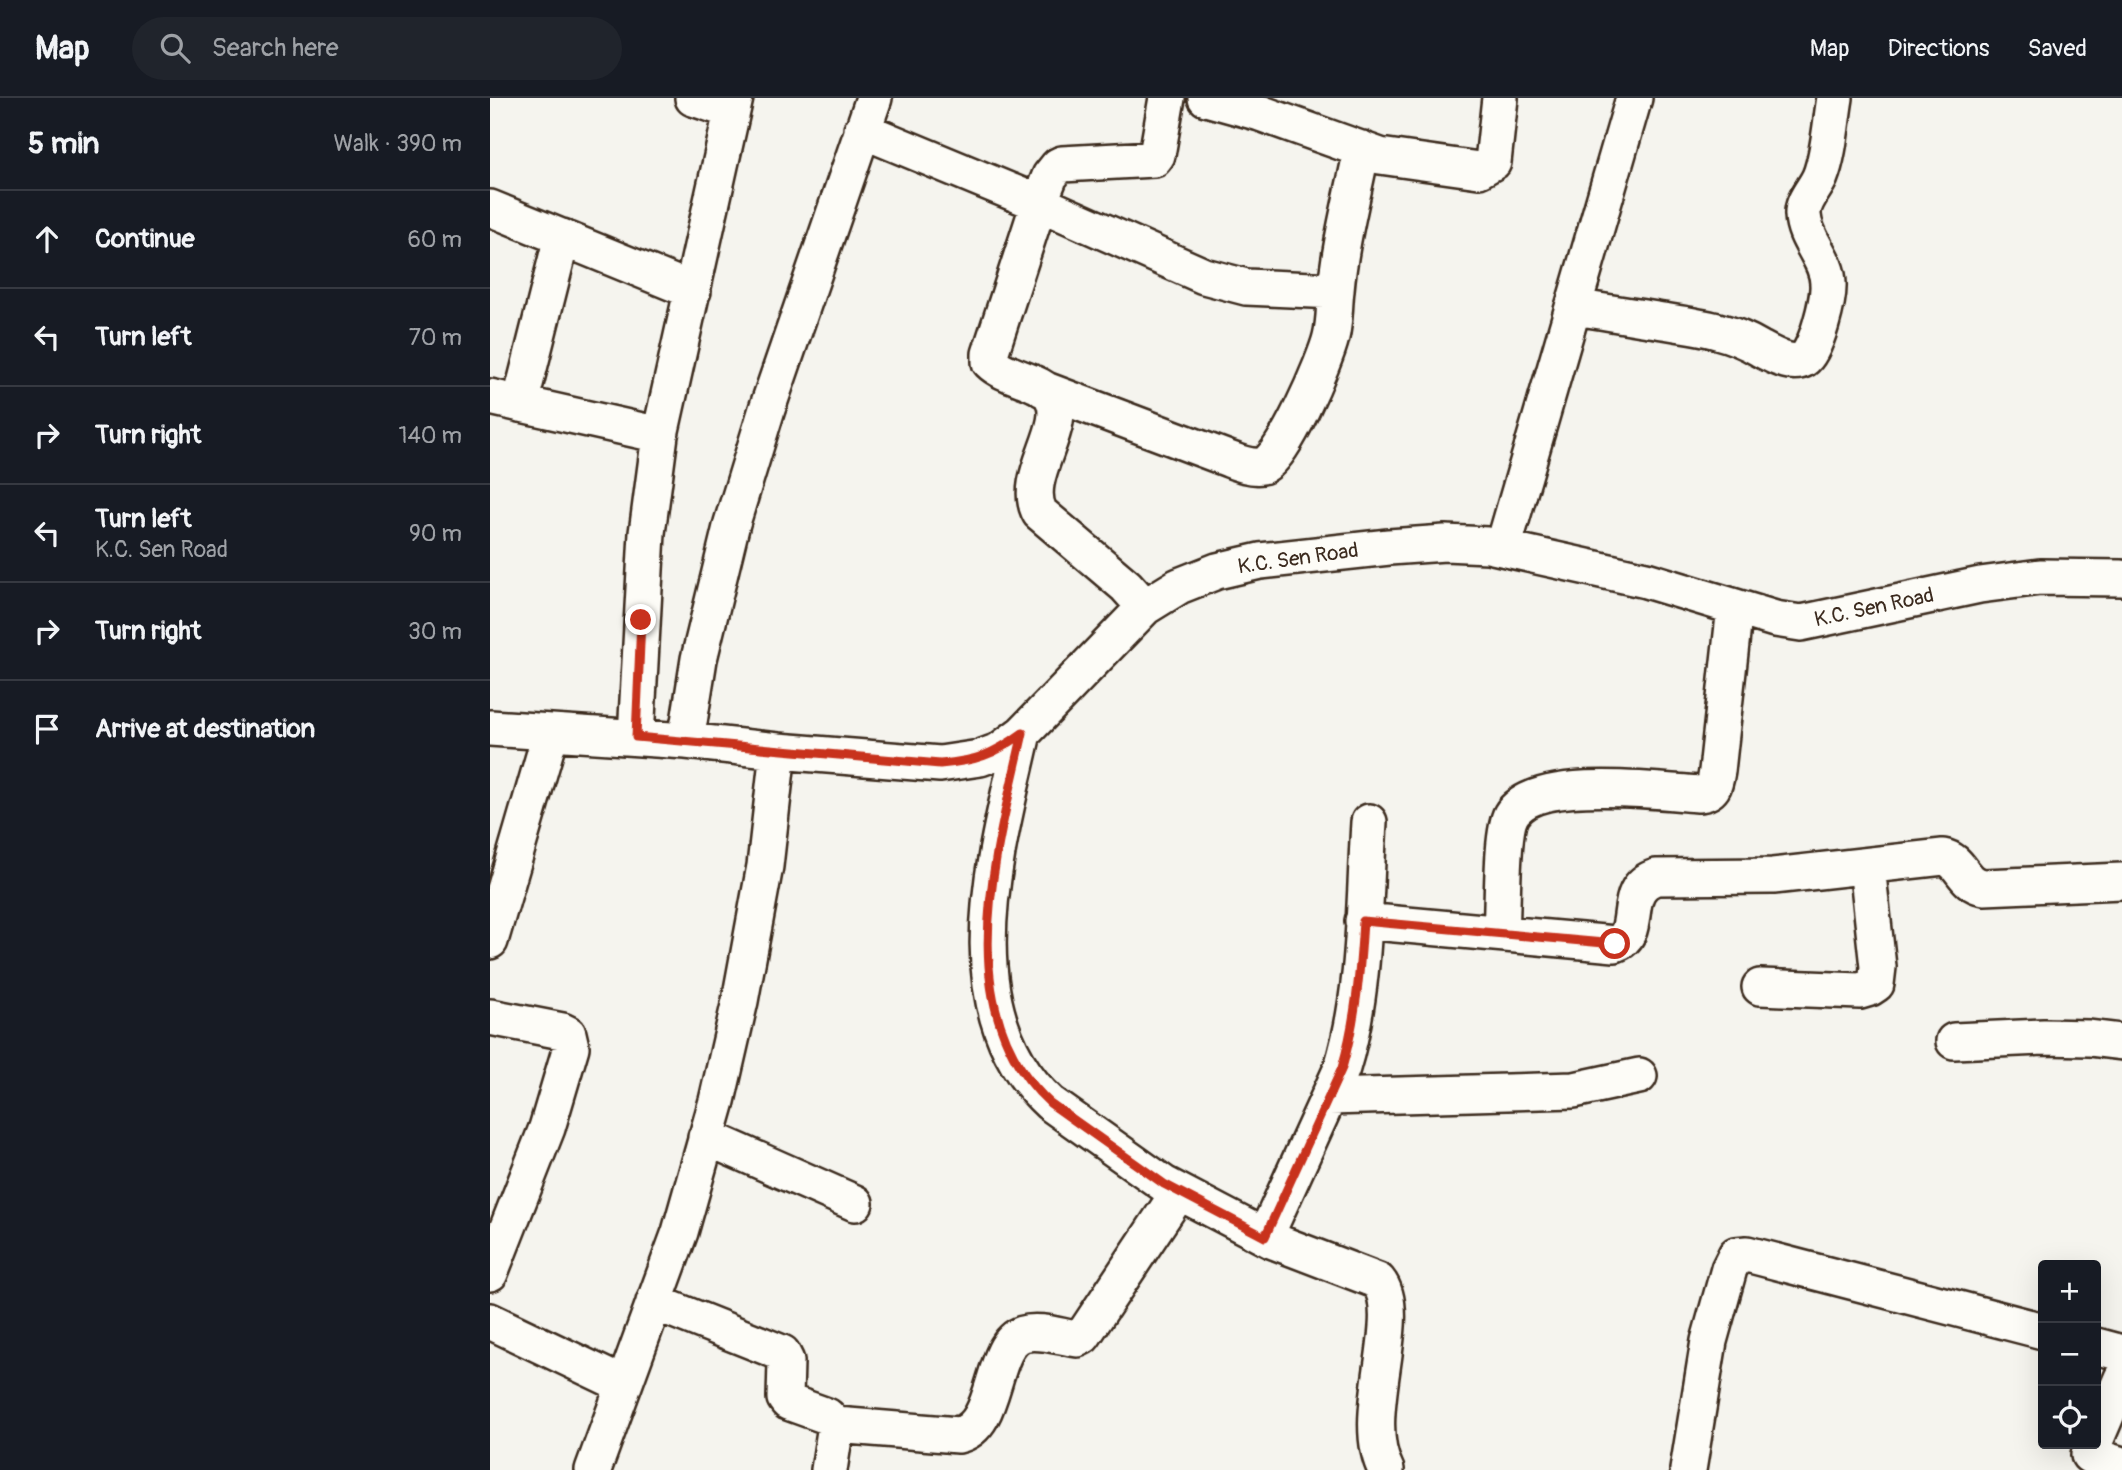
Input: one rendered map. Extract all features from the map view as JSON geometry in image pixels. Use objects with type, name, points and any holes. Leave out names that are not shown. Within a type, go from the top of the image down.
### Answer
[{"type":"street","points":[[636,737],[647,533],[660,435],[733,104],[693,98]]},
{"type":"street","points":[[686,741],[699,659],[732,523],[771,396],[874,98]]},
{"type":"street","points":[[1167,98],[1157,155],[1154,159],[1058,166],[1050,176],[990,354],[990,362],[1001,372],[1248,465],[1263,466],[1274,459],[1323,364],[1336,314],[1336,291],[1346,226],[1362,149]]},
{"type":"street","points":[[1206,98],[1260,113],[1380,156],[1479,170],[1493,162],[1500,98]]},
{"type":"street","points":[[1503,548],[1634,98]]},
{"type":"street","points":[[1573,307],[1703,327],[1740,337],[1783,359],[1796,362],[1804,360],[1810,352],[1827,304],[1829,286],[1827,274],[1802,213],[1821,176],[1835,98]]},
{"type":"street","points":[[862,130],[1039,203],[1204,276],[1268,289],[1336,291]]},
{"type":"street","points":[[490,208],[693,291]]},
{"type":"street","points":[[562,237],[505,401],[660,435]]},
{"type":"street","points":[[1044,389],[1052,396],[1055,417],[1034,490],[1034,503],[1040,513],[1126,586],[1145,607]]},
{"type":"street","name":"K.C. Sen Road","points":[[490,728],[686,741],[896,762],[949,763],[980,758],[999,751],[1023,733],[1145,607],[1179,586],[1217,571],[1260,561],[1389,547],[1445,543],[1488,545],[1646,580],[1776,619],[1801,623],[1980,585],[2040,577],[2122,578]]},
{"type":"street","points":[[1501,933],[1506,838],[1510,817],[1520,805],[1528,800],[1580,788],[1623,788],[1698,794],[1707,794],[1713,789],[1735,607]]},
{"type":"street","points":[[490,942],[551,732]]},
{"type":"street","points":[[1023,733],[1004,816],[990,902],[988,969],[993,999],[1007,1043],[1024,1072],[1050,1103],[1164,1184],[1265,1237],[1366,1275],[1381,1285],[1388,1312],[1377,1401],[1377,1443],[1385,1469]]},
{"type":"street","points":[[593,1470],[680,1232],[706,1137],[752,939],[765,866],[778,751]]},
{"type":"street","points":[[1265,1237],[1342,1068],[1353,1022],[1369,822]]},
{"type":"street","points":[[1363,921],[1615,944],[1621,942],[1628,932],[1639,886],[1645,880],[1656,877],[1773,876],[1949,858],[1971,884],[1984,887],[2122,881]]},
{"type":"street","points":[[1760,988],[1860,992],[1876,984],[1878,967],[1867,866]]},
{"type":"street","points":[[490,1017],[562,1031],[568,1034],[571,1047],[547,1128],[490,1273]]},
{"type":"street","points":[[1954,1041],[2044,1037],[2122,1042]]},
{"type":"street","points":[[1329,1097],[1574,1090],[1639,1076]]},
{"type":"street","points":[[706,1137],[855,1203]]},
{"type":"street","points":[[654,1302],[782,1353],[786,1361],[785,1398],[788,1402],[827,1416],[836,1425],[957,1435],[967,1433],[980,1419],[1004,1356],[1013,1340],[1026,1333],[1077,1339],[1083,1336],[1179,1192]]},
{"type":"street","points":[[1688,1470],[1709,1341],[1726,1279],[1736,1255],[1747,1254],[2038,1330]]},
{"type":"street","points":[[490,1321],[624,1385]]},
{"type":"street","points":[[2101,1347],[2122,1353]]},
{"type":"street","points":[[2122,1378],[2090,1452],[2122,1465]]},
{"type":"street","points":[[829,1470],[836,1425]]},
{"type":"route","points":[[641,620],[636,737],[940,764],[980,758],[999,751],[1023,733],[1004,816],[990,902],[988,969],[993,999],[1007,1043],[1024,1072],[1050,1103],[1164,1184],[1265,1237],[1342,1068],[1353,1022],[1363,921],[1615,944]]}]
